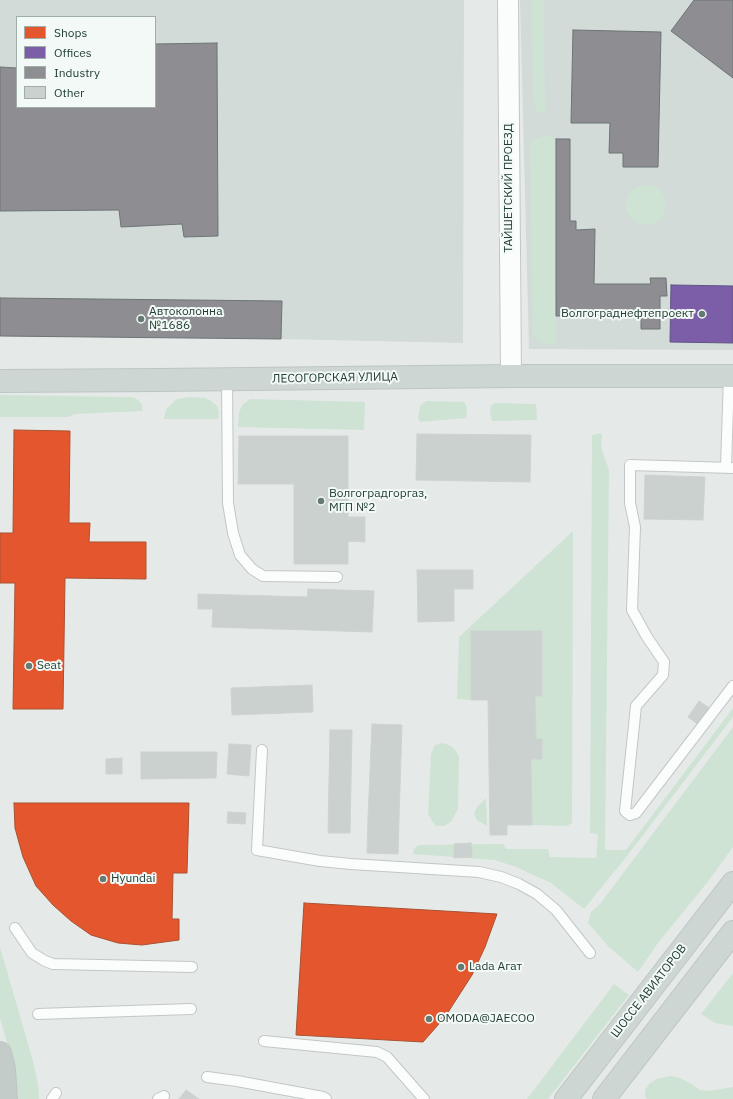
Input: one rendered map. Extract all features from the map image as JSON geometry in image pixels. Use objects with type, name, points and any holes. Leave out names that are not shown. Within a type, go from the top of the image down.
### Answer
[{"type":"highway","points":[[0,1053],[4,1069],[6,1099]]},
{"type":"main road","name":"ЛЕСОГОРСКАЯ УЛИЦА","points":[[0,381],[227,380],[511,376],[731,376]]},
{"type":"main road","name":"ШОССЕ АВИАТОРОВ","points":[[566,1099],[733,883]]},
{"type":"main road","points":[[604,1099],[733,932]]},
{"type":"street","name":"ТАЙШЕТСКИЙ ПРОЕЗД","points":[[508,0],[511,376]]},
{"type":"lane","points":[[731,376],[730,468],[630,465],[630,502],[635,527],[632,610],[647,637],[664,662],[663,675],[636,706],[625,811],[630,815],[636,813],[733,686]]},
{"type":"lane","points":[[227,380],[228,503],[233,533],[240,555],[252,569],[263,576],[337,577]]},
{"type":"lane","points":[[262,750],[257,850],[320,861],[479,872],[501,877],[519,884],[537,894],[556,910],[590,952]]},
{"type":"lane","points":[[15,928],[32,953],[52,964],[192,967]]},
{"type":"lane","points":[[38,1014],[192,1009]]},
{"type":"lane","points":[[264,1041],[377,1052],[387,1057],[424,1099]]},
{"type":"lane","points":[[207,1077],[326,1099]]},
{"type":"shaded area","points":[[0,0],[464,0],[463,343],[281,339],[0,336]]},
{"type":"shaded area","points":[[520,0],[733,0],[733,350],[529,349]]},
{"type":"green space","points":[[533,0],[544,0],[545,115],[536,110],[533,99]]},
{"type":"green space","points":[[550,135],[554,139],[556,344],[539,343],[533,335],[530,143],[540,137]]},
{"type":"green space","points":[[646,185],[654,187],[660,191],[664,197],[666,205],[664,213],[660,219],[654,223],[646,225],[638,223],[632,219],[628,213],[626,205],[628,197],[632,191],[638,187]]},
{"type":"green space","points":[[0,395],[129,397],[135,398],[139,401],[142,405],[142,411],[75,414],[68,417],[0,417]]},
{"type":"green space","points":[[189,397],[205,398],[211,401],[217,406],[219,412],[218,419],[164,419],[166,410],[171,404],[177,399]]},
{"type":"green space","points":[[250,399],[365,402],[364,430],[238,427],[239,412],[243,404]]},
{"type":"green space","points":[[426,401],[464,402],[467,407],[466,418],[420,422],[418,418],[420,406]]},
{"type":"green space","points":[[494,403],[536,404],[537,420],[492,421],[490,413],[491,406]]},
{"type":"green space","points":[[602,433],[601,447],[609,470],[605,850],[626,850],[733,708],[733,717],[627,856],[584,909],[551,883],[516,867],[495,860],[413,854],[414,849],[418,845],[503,844],[506,849],[548,849],[550,857],[596,858],[598,834],[590,833],[592,435]]},
{"type":"green space","points":[[573,531],[572,823],[567,826],[532,825],[531,759],[542,759],[542,739],[536,739],[535,696],[542,695],[542,631],[471,631],[471,700],[457,699],[459,637]]},
{"type":"green space","points":[[733,727],[733,847],[710,879],[658,943],[638,972],[609,947],[588,923],[591,912],[600,904]]},
{"type":"green space","points":[[443,743],[451,746],[459,757],[458,809],[451,822],[444,826],[436,826],[428,814],[431,754],[435,745]]},
{"type":"green space","points":[[486,798],[487,826],[477,820],[474,814],[477,807]]},
{"type":"green space","points":[[0,947],[33,1061],[38,1084],[39,1099],[18,1099],[15,1071],[0,1018]]},
{"type":"green space","points":[[733,973],[733,1026],[715,1023],[701,1014]]},
{"type":"green space","points":[[614,984],[629,995],[548,1099],[527,1099]]},
{"type":"green space","points":[[670,1076],[680,1078],[700,1090],[709,1091],[733,1087],[733,1099],[647,1099],[645,1096],[645,1090],[650,1083],[657,1079]]},
{"type":"building: Shops","points":[[14,430],[70,431],[69,523],[90,523],[89,542],[146,542],[146,579],[65,578],[63,709],[13,709],[15,583],[0,583],[0,533],[13,533]]},
{"type":"building: Shops","name":"Hyundai","points":[[14,803],[189,803],[187,873],[173,873],[172,919],[179,919],[179,940],[142,945],[118,943],[91,935],[71,921],[53,905],[36,886],[23,857],[15,828]]},
{"type":"building: Shops","points":[[304,903],[497,914],[485,947],[472,975],[445,1017],[423,1042],[296,1035]]},
{"type":"building: Offices","name":"Волгограднефтепроект","points":[[671,285],[733,286],[733,343],[670,342]]},
{"type":"building: Industry","points":[[694,0],[733,0],[733,78],[671,31]]},
{"type":"building: Industry","points":[[573,30],[661,32],[658,167],[623,167],[623,153],[609,153],[610,123],[571,123]]},
{"type":"building: Industry","points":[[217,43],[218,236],[184,237],[182,224],[121,227],[119,210],[0,211],[0,67],[16,68],[16,108],[156,108],[156,44]]},
{"type":"building: Industry","points":[[556,139],[570,139],[570,221],[576,221],[576,230],[595,229],[594,284],[651,284],[650,278],[666,278],[667,296],[660,296],[660,329],[641,329],[641,315],[556,316]]},
{"type":"building: Industry","name":"Автоколонна №1686","points":[[0,298],[282,301],[281,339],[0,336]]},
{"type":"building: Other","points":[[417,434],[531,435],[530,482],[416,480]]},
{"type":"building: Other","name":"Волгоградгоргаз, МГП №2","points":[[239,436],[348,436],[348,517],[365,517],[365,542],[348,541],[348,564],[294,564],[294,484],[238,484]]},
{"type":"building: Other","points":[[645,475],[705,477],[703,520],[644,519]]},
{"type":"building: Other","points":[[417,570],[473,570],[473,589],[454,589],[454,621],[418,622]]},
{"type":"building: Other","points":[[308,589],[374,591],[372,632],[212,627],[213,609],[198,609],[198,594],[307,597]]},
{"type":"building: Other","points":[[471,631],[542,631],[542,696],[535,696],[536,739],[542,739],[542,759],[531,759],[532,825],[507,825],[507,835],[490,835],[488,700],[471,700]]},
{"type":"building: Other","points":[[312,685],[313,712],[232,715],[231,688]]},
{"type":"building: Other","points":[[699,701],[711,709],[699,725],[688,717]]},
{"type":"building: Other","points":[[372,724],[402,725],[399,819],[368,818]]},
{"type":"building: Other","points":[[330,730],[352,730],[350,833],[328,833]]},
{"type":"building: Other","points":[[229,744],[251,745],[249,776],[227,774]]},
{"type":"building: Other","points":[[141,752],[217,752],[216,778],[141,779]]},
{"type":"building: Other","points":[[122,758],[122,774],[106,774],[106,759]]},
{"type":"building: Other","points":[[228,812],[246,813],[245,824],[227,823]]},
{"type":"building: Other","points":[[368,818],[399,819],[398,854],[367,853]]},
{"type":"building: Other","points":[[471,843],[472,857],[454,858],[454,844]]},
{"type":"building: Other","points":[[186,1090],[199,1099],[179,1099]]},
{"type":"place","name":"Волгограднефтепроект","points":[[702,314]]},
{"type":"place","name":"Автоколонна №1686","points":[[141,319]]},
{"type":"place","name":"Волгоградгоргаз, МГП №2","points":[[321,501]]},
{"type":"place","name":"Seat","points":[[29,666]]},
{"type":"place","name":"Hyundai","points":[[103,879]]},
{"type":"place","name":"Lada Агат","points":[[461,967]]},
{"type":"place","name":"OMODA@JAECOO","points":[[429,1019]]}]
